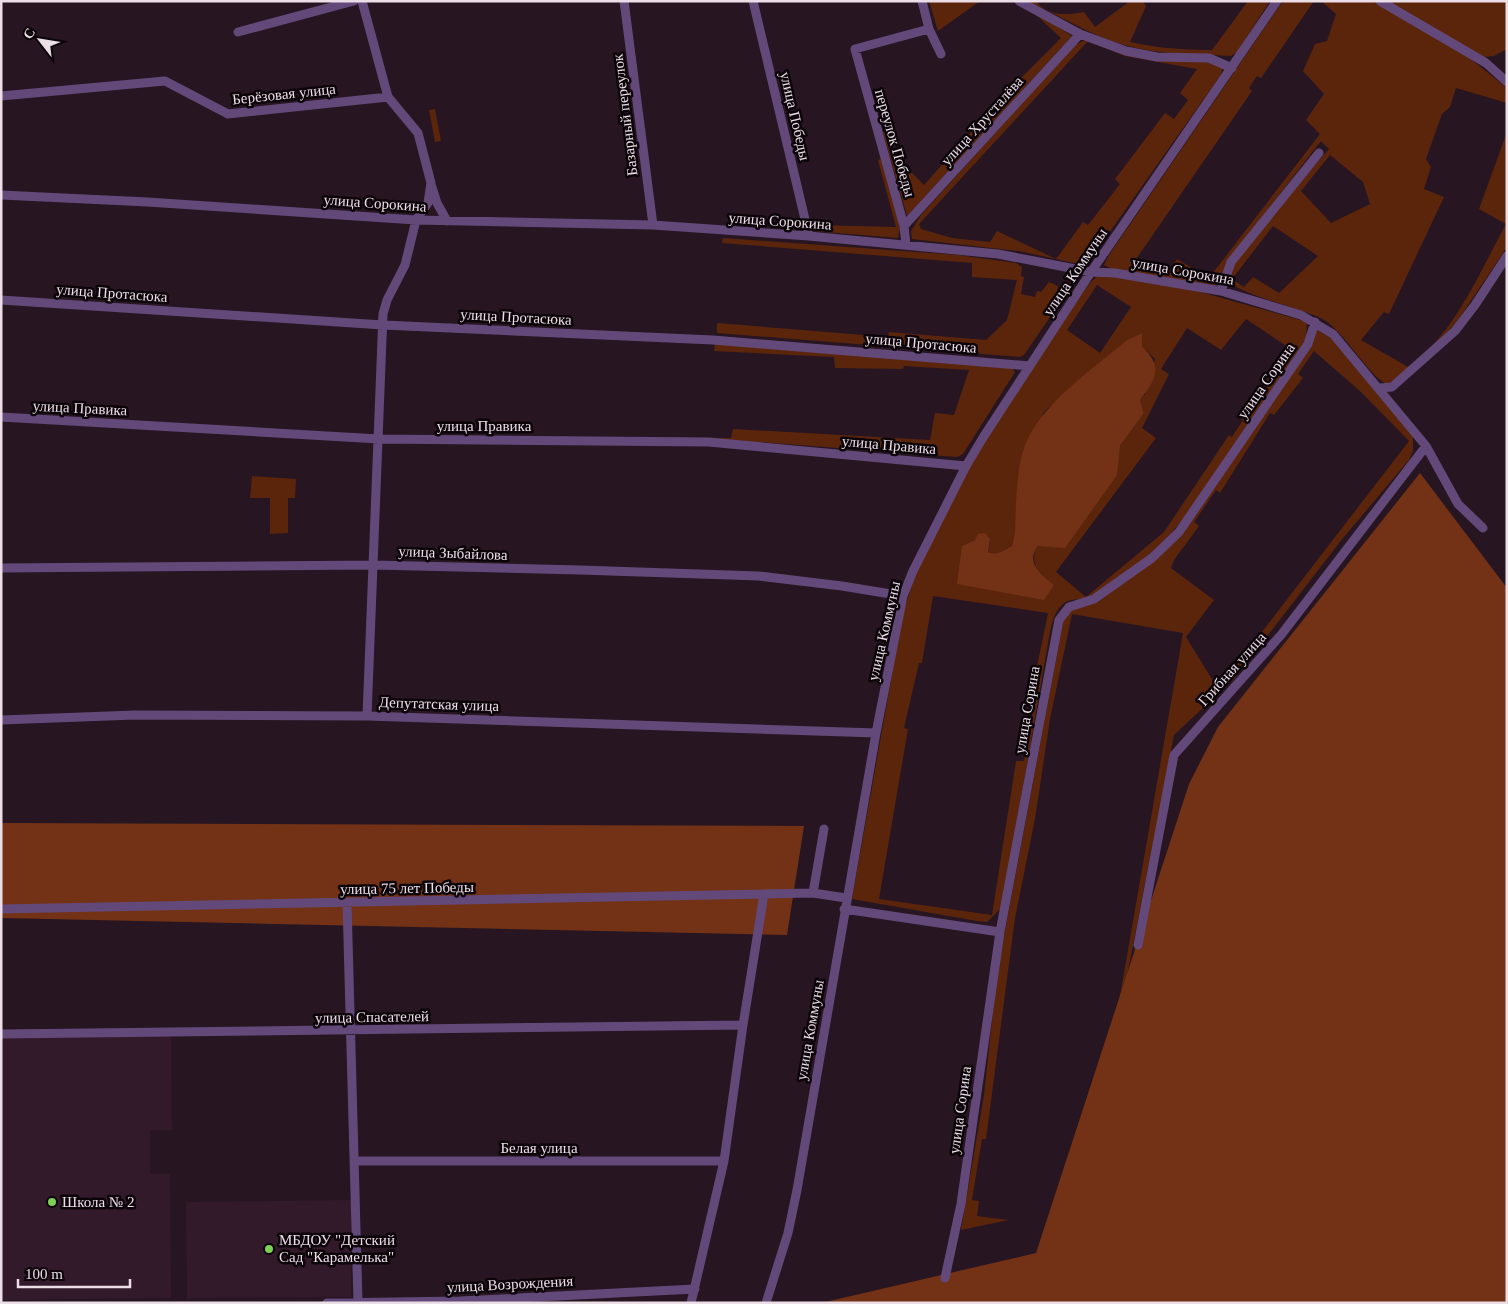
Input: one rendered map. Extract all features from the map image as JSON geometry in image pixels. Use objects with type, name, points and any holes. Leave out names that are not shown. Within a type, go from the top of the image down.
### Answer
[{"type":"street","points":[[238,32],[354,1]]},
{"type":"street","points":[[362,1],[388,97],[418,132],[437,203],[447,221]]},
{"type":"street","name":"Базарный переулок","points":[[624,1],[653,225]]},
{"type":"street","name":"улица Победы","points":[[753,1],[809,236]]},
{"type":"street","points":[[922,1],[929,28],[941,54]]},
{"type":"street","points":[[1019,1],[1080,34],[1135,54],[1157,57],[1209,58],[1232,68]]},
{"type":"street","name":"улица Коммуны","points":[[766,1303],[788,1233],[797,1190],[844,909],[876,733],[903,596],[912,571],[966,466],[1030,366],[1091,272],[1277,1]]},
{"type":"street","points":[[1380,1],[1486,63],[1507,82]]},
{"type":"street","name":"переулок Победы","points":[[906,245],[904,226],[855,49],[929,28]]},
{"type":"street","name":"улица Хрусталёва","points":[[904,226],[1080,34]]},
{"type":"street","name":"Берёзовая улица","points":[[1,96],[165,81],[228,114],[388,97]]},
{"type":"street","points":[[1221,291],[1231,262],[1319,153]]},
{"type":"street","points":[[367,716],[384,308],[405,264],[416,220],[428,203],[431,183]]},
{"type":"street","name":"улица Сорокина","points":[[1,195],[148,202],[416,220],[653,225],[809,236],[998,254],[1091,272],[1114,273],[1221,291],[1292,312],[1315,322],[1338,339],[1426,446],[1458,504],[1483,528]]},
{"type":"street","points":[[1380,388],[1392,387],[1455,331],[1475,305],[1507,256]]},
{"type":"street","name":"улица Протасюка","points":[[1,300],[383,325],[713,340],[1030,366]]},
{"type":"street","name":"улица Сорина","points":[[945,1278],[961,1204],[1000,932],[1059,620],[1069,607],[1094,600],[1152,558],[1179,532],[1308,344],[1315,322]]},
{"type":"street","name":"улица Правика","points":[[1,417],[379,439],[709,442],[966,466]]},
{"type":"street","name":"Грибная улица","points":[[1138,945],[1174,755],[1281,635],[1426,446]]},
{"type":"street","name":"улица Зыбайлова","points":[[1,568],[373,565],[759,576],[842,586],[903,596]]},
{"type":"street","name":"Депутатская улица","points":[[1,720],[135,715],[367,716],[876,733]]},
{"type":"street","points":[[813,893],[824,829]]},
{"type":"street","name":"улица 75 лет Победы","points":[[1,909],[813,893],[846,898]]},
{"type":"street","points":[[691,1303],[724,1161],[764,894]]},
{"type":"street","points":[[347,902],[358,1302]]},
{"type":"street","points":[[844,909],[1000,932]]},
{"type":"street","name":"улица Спасателей","points":[[1,1034],[743,1025]]},
{"type":"street","name":"Белая улица","points":[[354,1162],[724,1161]]},
{"type":"street","name":"улица Возрождения","points":[[327,1303],[460,1302],[695,1289]]},
{"type":"shaded area","points":[[929,1],[980,1],[938,31]]},
{"type":"shaded area","points":[[1027,1],[1036,1],[1044,9],[1039,6]]},
{"type":"shaded area","points":[[1130,1],[1143,1],[1146,6],[1130,42],[1191,50],[1212,50],[1248,1],[1270,1],[1237,52],[1231,56],[1164,52],[1137,48],[1111,41],[1049,11],[1058,14],[1084,12],[1095,27]]},
{"type":"shaded area","points":[[1283,1],[1314,1],[1261,78],[1257,76],[1249,88],[1252,91],[1130,268],[1166,275],[1177,259],[1209,278],[1320,134],[1306,120],[1324,94],[1303,71],[1315,44],[1327,41],[1336,14],[1321,1],[1372,1],[1462,52],[1507,88],[1507,103],[1456,88],[1450,107],[1442,114],[1426,159],[1431,167],[1424,189],[1444,197],[1389,314],[1384,312],[1361,340],[1410,368],[1388,384],[1381,381],[1374,374],[1340,334],[1324,320],[1242,290],[1228,279],[1231,268],[1276,210],[1329,149],[1321,141],[1229,259],[1217,286],[1112,269],[1104,265]],"holes":[[[1330,155],[1363,182],[1370,204],[1331,223],[1301,191]],[[1273,226],[1318,256],[1279,293],[1253,277],[1244,287],[1232,279]]]},
{"type":"shaded area","points":[[1386,1],[1507,1],[1507,49],[1494,56],[1483,57]]},
{"type":"shaded area","points":[[1031,10],[1072,36],[907,216],[883,132],[889,131],[895,156],[924,185],[1003,96],[1061,38]]},
{"type":"shaded area","points":[[1085,40],[1088,41],[919,224],[921,229],[952,238],[990,242],[997,231],[1056,259],[1083,222],[1088,225],[1120,184],[1115,179],[1165,113],[1174,119],[1188,100],[1180,93],[1197,69],[1125,56],[1089,41],[1125,54],[1215,62],[1224,66],[1220,76],[1092,257],[1082,263],[1074,263],[1019,251],[912,239],[911,231],[921,215],[1075,45]]},
{"type":"shaded area","points":[[435,109],[441,141],[435,142],[429,110]]},
{"type":"shaded area","points":[[1507,132],[1507,247],[1458,320],[1439,342],[1428,350],[1440,337],[1462,306],[1506,224],[1479,209]]},
{"type":"shaded area","points":[[883,158],[900,228],[898,238],[813,231],[812,225],[896,227],[878,160]]},
{"type":"shaded area","points":[[723,238],[958,255],[1016,263],[1022,267],[1021,276],[1024,277],[1021,294],[1035,297],[1037,291],[1041,292],[1049,282],[1058,286],[1057,307],[1024,355],[1020,357],[717,333],[717,323],[888,337],[889,332],[986,340],[1007,320],[1017,280],[972,277],[972,263],[722,243]]},
{"type":"shaded area","points":[[1103,275],[1193,290],[1304,321],[1307,324],[1306,339],[1177,527],[1143,560],[1118,579],[1088,597],[1066,602],[1056,613],[1050,632],[1002,907],[987,922],[852,899],[902,619],[920,564],[944,512],[973,461],[1057,331],[1096,277]],"holes":[[[1097,285],[1131,307],[1100,353],[1067,330]],[[1246,319],[1291,349],[1239,417],[1243,420],[1232,437],[1229,435],[1164,532],[1086,597],[1056,572],[1156,438],[1142,428],[1169,374],[1161,369],[1187,328],[1221,350]],[[1142,333],[1142,346],[1155,359],[1145,394],[1140,400],[1144,413],[1120,446],[1118,459],[1035,550],[1034,562],[1038,570],[1053,585],[962,546],[975,540],[990,540],[988,552],[991,553],[1000,552],[1012,546],[1023,450],[1045,411],[1127,340]],[[933,596],[1048,613],[1034,681],[1038,682],[1024,761],[1016,761],[992,915],[879,899],[908,729],[904,728],[919,663],[922,663]]]},
{"type":"shaded area","points":[[1315,329],[1324,329],[1413,434],[1413,451],[1409,460],[1343,538],[1234,679],[1174,735],[1122,1002],[1119,1002],[1183,633],[1072,614],[1050,719],[1035,819],[1015,918],[986,1139],[982,1139],[972,1200],[979,1201],[977,1216],[1009,1220],[961,1230],[984,1095],[997,974],[1064,617],[1074,607],[1098,602],[1160,556],[1312,345]],"holes":[[[1314,351],[1361,392],[1409,441],[1218,689],[1186,637],[1214,600],[1171,568],[1174,560],[1199,526],[1194,522],[1216,490],[1220,493],[1270,413],[1274,415],[1303,378],[1298,374]]]},
{"type":"shaded area","points":[[1142,333],[1142,346],[1149,353],[1155,367],[1154,379],[1140,400],[1144,413],[1120,446],[1117,475],[1065,548],[1038,546],[1034,552],[1033,557],[1036,568],[1054,585],[1044,600],[957,584],[962,546],[975,540],[978,534],[985,533],[990,539],[988,552],[997,553],[1012,546],[1015,532],[1021,457],[1031,432],[1041,417],[1083,376],[1127,340]]},
{"type":"shaded area","points":[[715,343],[1008,364],[1015,372],[963,454],[957,457],[732,440],[712,438],[731,438],[733,429],[930,440],[935,413],[954,415],[969,370],[904,366],[903,369],[835,368],[834,357],[714,351]]},
{"type":"shaded area","points":[[1420,473],[1507,588],[1507,1303],[821,1303],[1036,1253],[1189,784],[1218,727]]},
{"type":"shaded area","points":[[252,476],[296,479],[295,498],[288,498],[288,533],[270,534],[270,498],[250,498]]},
{"type":"shaded area","points":[[1,823],[804,826],[787,935],[1,918]]},
{"type":"shaded area","points":[[171,1036],[172,1130],[150,1130],[150,1174],[170,1174],[171,1298],[1,1300],[1,1038]]},
{"type":"shaded area","name":"МБДОУ \"Детский Сад \"Карамелька\"","points":[[351,1200],[351,1297],[187,1298],[186,1202]]},
{"type":"place","name":"Школа № 2","points":[[52,1202]]},
{"type":"place","name":"МБДОУ \"Детский Сад \"Карамелька\"","points":[[269,1249]]}]
